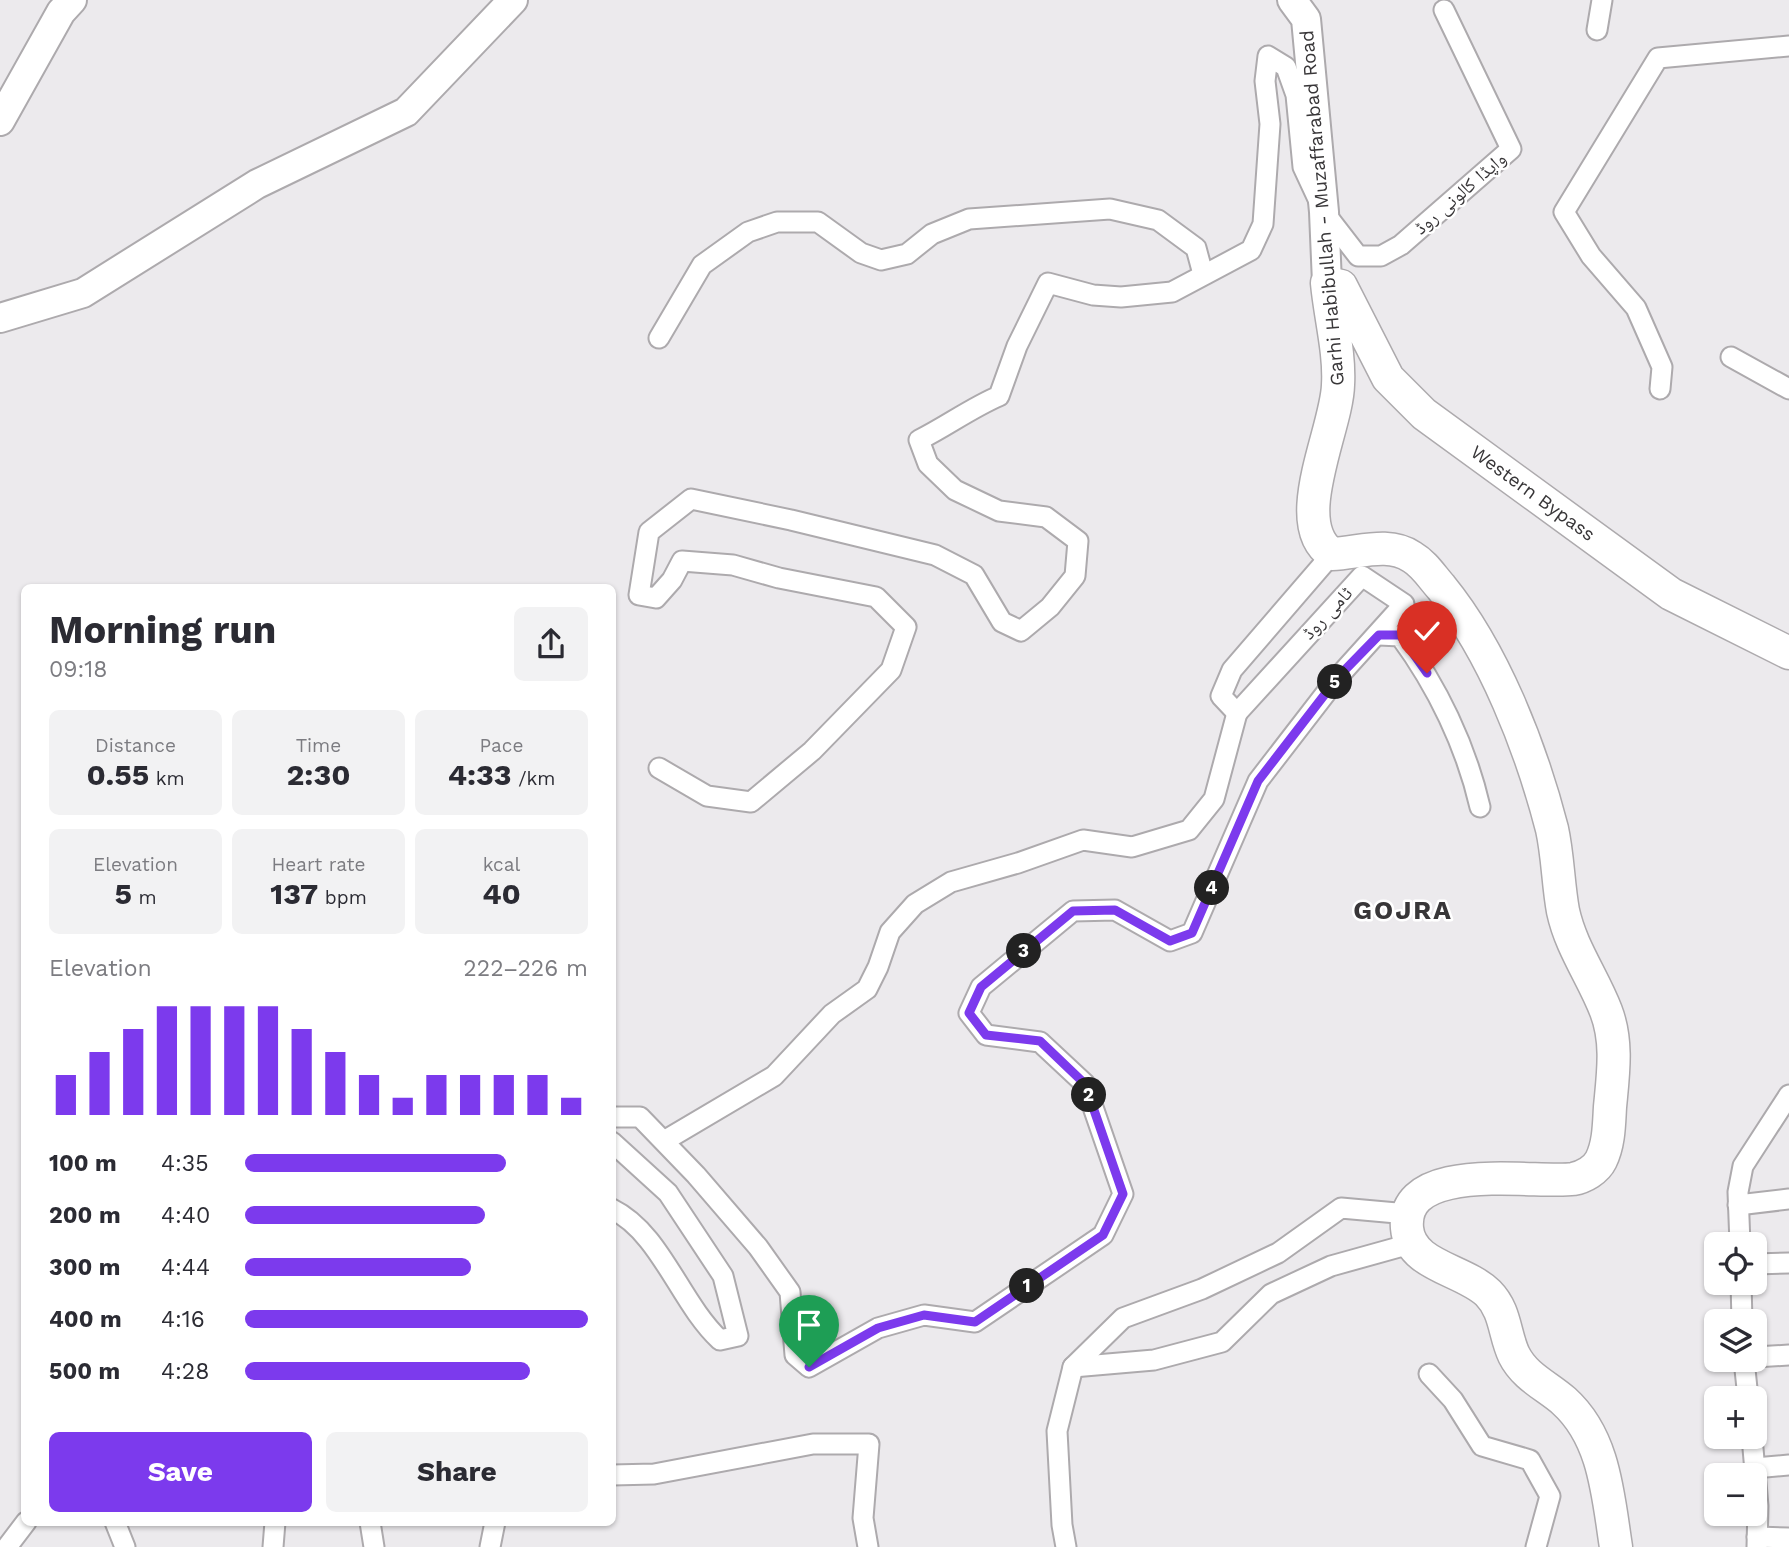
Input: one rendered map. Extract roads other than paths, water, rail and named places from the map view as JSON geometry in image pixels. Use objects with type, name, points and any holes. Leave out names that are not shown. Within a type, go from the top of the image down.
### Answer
[{"type":"highway","name":"Garhi Habibullah - Muzaffarabad Road","points":[[1328,283],[1339,384],[1314,496],[1314,517],[1316,537],[1323,548],[1332,554]]},
{"type":"highway","name":"Western Bypass","points":[[1328,283],[1341,286],[1388,378],[1424,414],[1671,594],[1789,653]]},
{"type":"highway","points":[[1332,554],[1373,548],[1412,556],[1449,597],[1486,652],[1528,755],[1546,809],[1552,831],[1563,909],[1570,934],[1579,959],[1606,1012],[1614,1042],[1608,1138],[1600,1162],[1589,1173],[1574,1179],[1484,1178],[1454,1183],[1422,1195],[1412,1205],[1409,1229],[1419,1256],[1473,1280],[1500,1305],[1514,1355],[1527,1373],[1565,1402],[1586,1427],[1604,1473],[1616,1547]]},
{"type":"main road","points":[[0,121],[61,12],[72,0]]},
{"type":"main road","points":[[0,318],[83,293],[257,184],[406,112],[513,0]]},
{"type":"main road","name":"Garhi Habibullah - Muzaffarabad Road","points":[[1292,0],[1306,19],[1328,283]]},
{"type":"street","points":[[1597,30],[1602,0]]},
{"type":"street","name":"واپڈا کالونی روڈ","points":[[1324,212],[1358,256],[1381,256],[1401,245],[1511,149],[1444,10]]},
{"type":"street","points":[[1660,389],[1662,367],[1636,308],[1591,256],[1564,212],[1658,58],[1789,46]]},
{"type":"street","points":[[659,768],[707,796],[751,802],[812,751],[891,670],[906,627],[876,597],[779,578],[733,565],[682,561],[672,579],[656,598],[639,595],[649,532],[691,499],[935,555],[974,575],[1002,622],[1021,631],[1051,607],[1075,576],[1078,541],[1046,517],[999,511],[955,490],[928,464],[919,440],[958,420],[976,406],[999,396],[1017,346],[1048,283],[1093,295],[1122,297],[1172,292],[1251,250],[1263,224],[1270,124],[1265,81],[1268,56],[1286,67],[1296,95],[1303,167],[1324,212]]},
{"type":"street","points":[[659,338],[702,265],[748,232],[777,222],[818,222],[861,253],[881,260],[907,254],[932,234],[970,219],[1110,209],[1158,220],[1196,247],[1203,274]]},
{"type":"street","points":[[1731,357],[1789,389]]},
{"type":"street","name":"ٹامی روڈ","points":[[664,1142],[758,1247],[790,1292],[795,1355],[809,1367],[878,1328],[924,1315],[975,1322],[1103,1235],[1123,1194],[1085,1084],[1040,1041],[986,1035],[969,1013],[981,987],[1073,911],[1115,910],[1170,941],[1192,933],[1258,781],[1339,676],[1379,635],[1404,604],[1362,576],[1237,713],[1221,696],[1232,670],[1332,554]]},
{"type":"street","points":[[1379,635],[1400,635],[1427,673],[1472,773],[1480,807]]},
{"type":"street","points":[[616,1117],[640,1117],[664,1142],[774,1076],[832,1014],[867,989],[890,932],[915,904],[951,882],[1018,863],[1083,840],[1132,847],[1189,830],[1214,800],[1237,713]]},
{"type":"street","points":[[1739,1232],[1738,1205],[1743,1166],[1789,1095]]},
{"type":"street","points":[[616,1146],[668,1194],[723,1276],[738,1336],[720,1340],[706,1327],[631,1218],[616,1211]]},
{"type":"street","points":[[1738,1205],[1789,1199]]},
{"type":"street","points":[[1066,1547],[1062,1525],[1057,1431],[1073,1367],[1123,1318],[1202,1289],[1278,1253],[1341,1208],[1409,1229]]},
{"type":"street","points":[[1073,1367],[1154,1360],[1222,1342],[1270,1294],[1409,1229]]},
{"type":"street","points":[[1767,1264],[1789,1263]]},
{"type":"street","points":[[1767,1355],[1789,1355]]},
{"type":"street","points":[[1429,1374],[1453,1400],[1482,1446],[1530,1460],[1550,1496],[1536,1547]]},
{"type":"street","points":[[616,1475],[654,1474],[813,1444],[869,1444],[863,1518],[869,1547]]},
{"type":"street","points":[[1767,1467],[1789,1465]]},
{"type":"street","points":[[7,1547],[23,1526]]},
{"type":"street","points":[[117,1526],[125,1547]]},
{"type":"street","points":[[273,1547],[275,1526]]},
{"type":"street","points":[[371,1526],[374,1547]]},
{"type":"street","points":[[490,1547],[494,1526]]},
{"type":"street","points":[[1757,1542],[1789,1538]]},
{"type":"district","name":"GOJRA","points":[[1403,910]]}]
